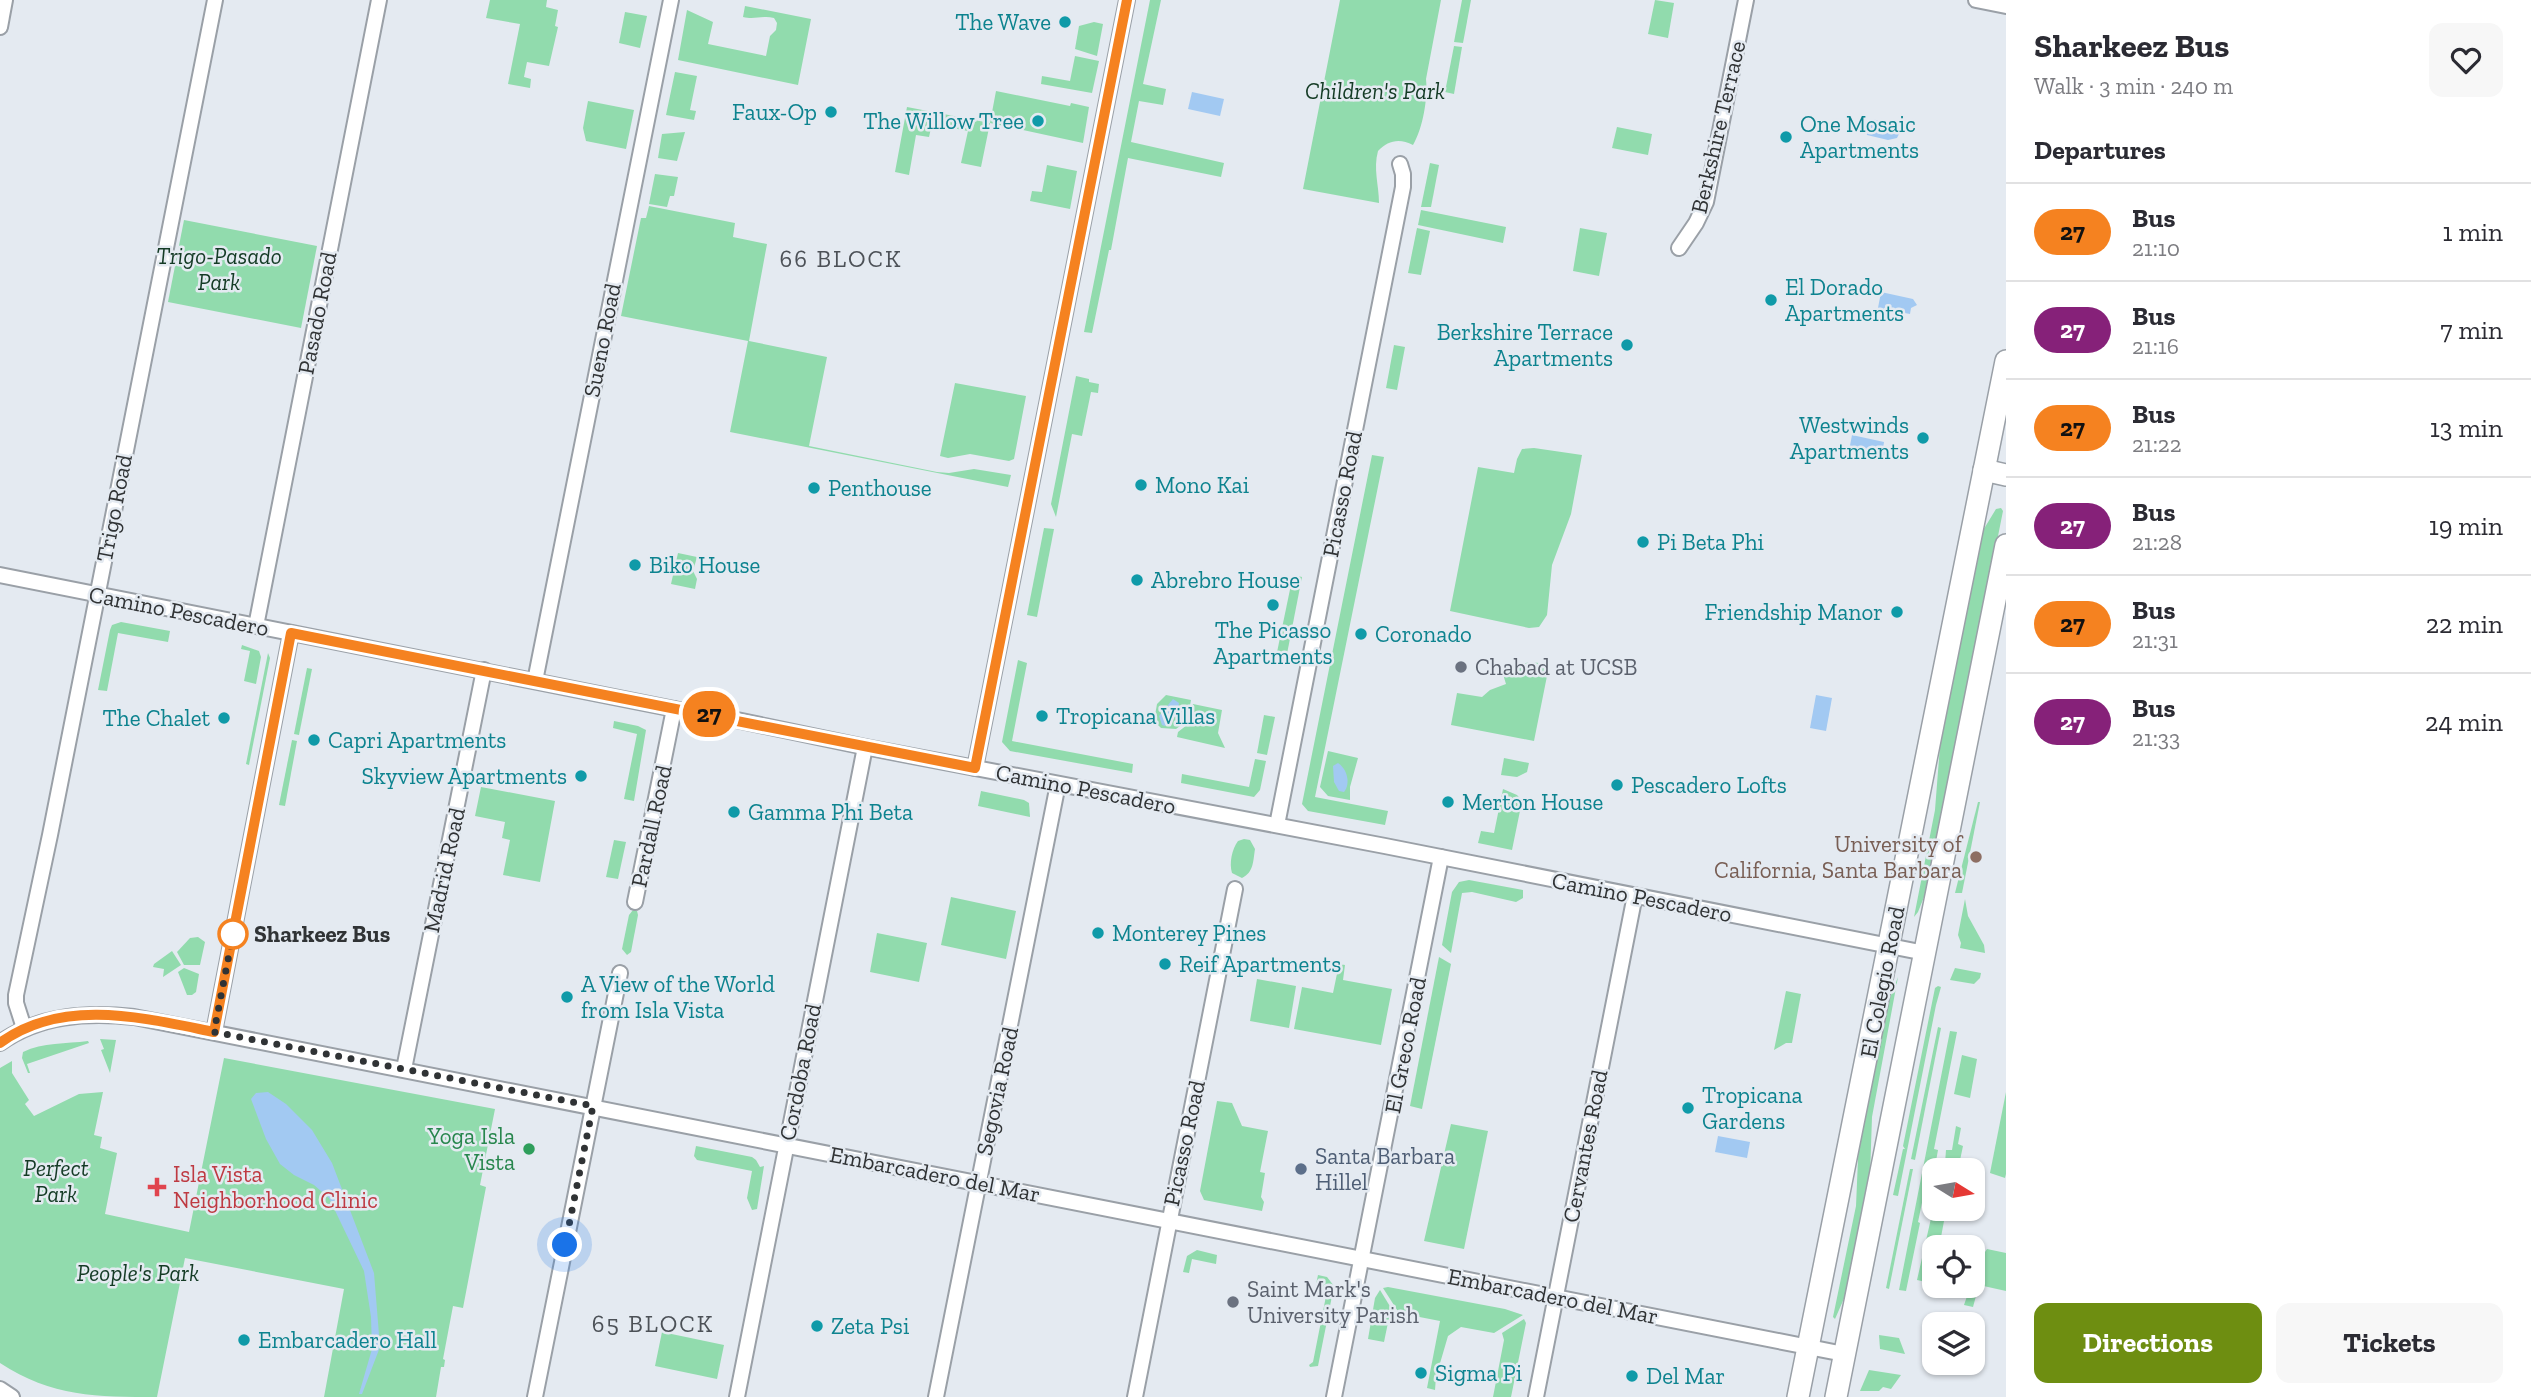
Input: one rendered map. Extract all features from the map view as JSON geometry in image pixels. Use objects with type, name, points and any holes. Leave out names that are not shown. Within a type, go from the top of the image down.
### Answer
[{"type":"main road","name":"El Colegio Road","points":[[1798,1397],[2006,361]]},
{"type":"main road","points":[[1984,470],[2006,475]]},
{"type":"main road","name":"El Colegio Road","points":[[1836,1397],[2006,544]]},
{"type":"street","points":[[0,27],[5,0]]},
{"type":"street","name":"Trigo Road","points":[[24,1028],[16,995],[215,0]]},
{"type":"street","name":"Pasado Road","points":[[256,626],[379,0]]},
{"type":"street","name":"Sueno Road","points":[[535,681],[671,0]]},
{"type":"street","points":[[975,768],[1127,0]]},
{"type":"street","name":"Berkshire Terrace","points":[[1679,248],[1706,202],[1746,0]]},
{"type":"street","points":[[1976,0],[2006,6]]},
{"type":"street","name":"Picasso Road","points":[[1277,825],[1403,187],[1400,164]]},
{"type":"street","name":"Camino Pescadero","points":[[0,575],[865,747],[1925,953]]},
{"type":"street","points":[[214,1032],[291,633]]},
{"type":"street","name":"Madrid Road","points":[[404,1069],[484,670]]},
{"type":"street","name":"Pardall Road","points":[[635,902],[674,709]]},
{"type":"street","name":"Cordoba Road","points":[[737,1397],[865,747]]},
{"type":"street","name":"Segovia Road","points":[[936,1397],[1058,784]]},
{"type":"street","name":"El Greco Road","points":[[1334,1397],[1441,857]]},
{"type":"street","name":"Picasso Road","points":[[1135,1397],[1235,889]]},
{"type":"street","name":"Cervantes Road","points":[[1536,1397],[1635,895]]},
{"type":"street","points":[[535,1397],[620,973]]},
{"type":"street","name":"Embarcadero del Mar","points":[[24,1028],[49,1020],[99,1014],[134,1017],[1844,1354]]},
{"type":"street","points":[[0,1043],[24,1028]]},
{"type":"street","points":[[0,1389],[12,1397]]},
{"type":"green space","points":[[490,0],[547,0],[546,7],[558,10],[555,26],[558,27],[549,66],[527,62],[524,77],[531,79],[530,88],[508,84],[520,24],[486,18]]},
{"type":"green space","points":[[1150,0],[1161,0],[1143,84],[1166,89],[1163,105],[1139,101],[1131,142],[1224,163],[1221,177],[1128,158],[1092,333],[1084,332]]},
{"type":"green space","name":"Children's Park","points":[[1340,0],[1441,0],[1426,79],[1420,130],[1413,145],[1394,141],[1378,151],[1376,171],[1379,203],[1303,189]]},
{"type":"green space","points":[[1462,0],[1471,0],[1463,43],[1454,42]]},
{"type":"green space","points":[[1655,0],[1674,3],[1668,38],[1648,34]]},
{"type":"green space","points":[[745,6],[811,19],[798,85],[678,60],[687,10],[713,22],[708,44],[766,56],[770,36],[776,30],[777,23],[770,17],[743,17]]},
{"type":"green space","points":[[625,12],[647,16],[640,48],[619,43]]},
{"type":"green space","points":[[1094,22],[1103,24],[1097,56],[1075,49],[1079,26]]},
{"type":"green space","points":[[1454,46],[1462,47],[1454,94],[1445,92]]},
{"type":"green space","points":[[1075,56],[1099,61],[1092,93],[1041,84],[1042,76],[1070,81]]},
{"type":"green space","points":[[675,72],[697,76],[690,110],[696,111],[694,120],[666,115]]},
{"type":"green space","points":[[996,91],[1070,106],[1071,103],[1089,107],[1083,143],[990,123]]},
{"type":"green space","points":[[588,101],[634,110],[626,149],[586,141],[583,128]]},
{"type":"green space","points":[[907,107],[990,123],[981,167],[961,163],[968,131],[932,124],[929,137],[916,135],[909,175],[895,172]]},
{"type":"green space","points":[[1617,127],[1652,134],[1648,155],[1612,148]]},
{"type":"green space","points":[[685,132],[677,161],[658,158],[662,134]]},
{"type":"green space","points":[[1430,163],[1439,165],[1431,207],[1421,207]]},
{"type":"green space","points":[[1047,165],[1077,171],[1070,209],[1030,201],[1032,191],[1042,192]]},
{"type":"green space","points":[[655,174],[678,177],[674,196],[670,196],[667,207],[649,204]]},
{"type":"green space","points":[[649,206],[735,223],[733,237],[767,244],[749,341],[827,357],[809,446],[937,472],[974,469],[1011,475],[1008,487],[730,432],[748,341],[621,316],[641,218],[646,218]]},
{"type":"green space","points":[[1421,210],[1506,227],[1503,243],[1418,225]]},
{"type":"green space","name":"Trigo-Pasado Park","points":[[184,220],[317,246],[301,328],[168,302]]},
{"type":"green space","points":[[1417,228],[1430,231],[1421,275],[1408,273]]},
{"type":"green space","points":[[1580,228],[1607,233],[1599,276],[1573,271]]},
{"type":"green space","points":[[1394,345],[1405,347],[1397,390],[1386,388]]},
{"type":"green space","points":[[1076,376],[1099,384],[1098,393],[1091,392],[1082,436],[1072,434],[1056,517],[1051,504]]},
{"type":"green space","points":[[955,383],[1026,396],[1014,459],[1009,461],[970,454],[948,458],[940,456]]},
{"type":"green space","points":[[1534,448],[1582,455],[1571,514],[1552,565],[1547,615],[1539,627],[1529,628],[1450,611],[1478,467],[1514,473],[1522,449]]},
{"type":"green space","points":[[1372,455],[1384,457],[1315,797],[1388,811],[1385,825],[1308,811],[1302,804]]},
{"type":"green space","points":[[2001,508],[2003,511],[1928,887],[1914,917],[1935,810],[1941,733],[1982,532],[1996,509]]},
{"type":"green space","points":[[1044,528],[1054,529],[1037,617],[1027,615]]},
{"type":"green space","points":[[678,553],[697,557],[693,571],[697,579],[695,589],[671,584]]},
{"type":"green space","points":[[1293,575],[1302,577],[1286,659],[1276,657]]},
{"type":"green space","points":[[121,622],[170,631],[168,642],[118,633],[107,691],[98,690],[110,630],[112,625]]},
{"type":"green space","points":[[242,645],[259,651],[261,657],[256,684],[244,681],[250,651],[241,649]]},
{"type":"green space","points":[[268,653],[270,658],[249,765],[246,764]]},
{"type":"green space","points":[[1018,660],[1027,663],[1012,741],[1133,764],[1132,773],[1010,751],[1002,742]]},
{"type":"green space","points":[[1529,662],[1544,666],[1547,676],[1534,741],[1451,725],[1457,693],[1482,697],[1490,690],[1506,684],[1502,671]]},
{"type":"green space","points":[[307,668],[312,669],[299,735],[294,734]]},
{"type":"green space","points":[[1166,695],[1191,700],[1187,721],[1176,729],[1161,728],[1154,721],[1157,704]]},
{"type":"green space","points":[[1193,704],[1222,710],[1218,733],[1225,748],[1177,737],[1178,732],[1187,725]]},
{"type":"green space","points":[[1264,715],[1275,717],[1267,755],[1257,753]]},
{"type":"green space","points":[[614,721],[646,730],[634,801],[624,799],[637,734],[613,728]]},
{"type":"green space","points":[[292,740],[297,741],[285,806],[279,805]]},
{"type":"green space","points":[[1328,751],[1358,758],[1350,787],[1350,800],[1328,796],[1320,787]]},
{"type":"green space","points":[[1504,758],[1529,763],[1527,772],[1517,777],[1501,775]]},
{"type":"green space","points":[[1255,759],[1266,761],[1260,790],[1254,797],[1181,783],[1182,774],[1249,787]]},
{"type":"green space","points":[[481,787],[555,801],[540,882],[503,875],[510,840],[502,838],[505,822],[475,816]]},
{"type":"green space","points":[[1503,789],[1517,795],[1522,801],[1512,850],[1478,843],[1481,831],[1494,833]]},
{"type":"green space","points":[[981,791],[1024,800],[1029,803],[1030,817],[978,806]]},
{"type":"green space","points":[[1978,802],[1962,893],[1955,893]]},
{"type":"green space","points":[[1244,839],[1250,840],[1255,849],[1251,869],[1242,878],[1232,873],[1231,861],[1236,844]]},
{"type":"green space","points":[[614,840],[626,842],[618,879],[606,877]]},
{"type":"green space","points":[[1469,880],[1523,890],[1523,898],[1516,902],[1472,892],[1462,893],[1451,953],[1442,945],[1452,892],[1459,882]]},
{"type":"green space","points":[[951,897],[1016,911],[1006,959],[941,945]]},
{"type":"green space","points":[[1965,899],[1968,916],[1984,945],[1985,953],[1960,948],[1958,935]]},
{"type":"green space","points":[[633,910],[637,911],[638,915],[631,952],[627,955],[622,949],[629,915]]},
{"type":"green space","points":[[877,933],[927,943],[919,982],[870,972]]},
{"type":"green space","points":[[198,937],[205,942],[200,965],[184,965],[177,952],[190,938]]},
{"type":"green space","points":[[172,951],[181,965],[163,977],[164,969],[153,967],[154,964]]},
{"type":"green space","points":[[1439,957],[1451,964],[1422,1109],[1410,1106]]},
{"type":"green space","points":[[1339,964],[1345,965],[1343,980],[1392,989],[1381,1045],[1294,1029],[1302,987],[1333,993]]},
{"type":"green space","points":[[184,968],[199,974],[196,992],[192,995],[187,995],[178,972]]},
{"type":"green space","points":[[1955,968],[1981,973],[1980,978],[1974,984],[1950,980]]},
{"type":"green space","points":[[1898,977],[1872,1117],[1870,1176],[1846,1294],[1835,1319],[1833,1317],[1856,1206],[1859,1136],[1885,1011]]},
{"type":"green space","points":[[1257,979],[1296,986],[1289,1028],[1250,1021]]},
{"type":"green space","points":[[1941,987],[1898,1196],[1893,1195],[1905,1149],[1903,1146],[1935,988]]},
{"type":"green space","points":[[1786,991],[1801,994],[1792,1043],[1786,1043],[1774,1050]]},
{"type":"green space","points":[[1938,1027],[1941,1028],[1915,1160],[1911,1159]]},
{"type":"green space","points":[[1950,1031],[1957,1032],[1934,1149],[1938,1150],[1937,1158],[1925,1158]]},
{"type":"green space","points":[[100,1039],[116,1040],[110,1073],[101,1050],[104,1049]]},
{"type":"green space","points":[[89,1043],[27,1064],[30,1073],[22,1058],[23,1052],[38,1046]]},
{"type":"green space","points":[[1962,1055],[1977,1059],[1970,1098],[1954,1094]]},
{"type":"green space","points":[[224,1058],[495,1109],[480,1185],[486,1187],[463,1308],[453,1306],[443,1359],[444,1367],[441,1367],[436,1397],[324,1397],[344,1289],[185,1258],[157,1397],[95,1395],[57,1389],[38,1383],[0,1363],[0,1068],[12,1061],[12,1073],[29,1100],[25,1104],[34,1116],[79,1094],[103,1092],[94,1135],[102,1137],[100,1148],[117,1153],[105,1214],[189,1232]]},
{"type":"green space","points":[[2006,1092],[2006,1174],[2005,1178],[1990,1173]]},
{"type":"green space","points":[[1217,1101],[1232,1103],[1242,1126],[1268,1131],[1260,1172],[1265,1173],[1262,1211],[1204,1200],[1200,1191]]},
{"type":"green space","points":[[1451,1124],[1488,1131],[1464,1249],[1424,1241]]},
{"type":"green space","points":[[1956,1126],[1961,1128],[1958,1144],[1963,1146],[1960,1158],[1945,1158],[1946,1150],[1952,1150]]},
{"type":"green space","points":[[696,1146],[752,1157],[760,1167],[764,1166],[757,1209],[752,1210],[747,1198],[752,1171],[697,1160],[694,1156]]},
{"type":"green space","points":[[1910,1169],[1913,1169],[1889,1289],[1886,1288]]},
{"type":"green space","points":[[1922,1173],[1920,1223],[1906,1291],[1899,1290]]},
{"type":"green space","points":[[1930,1222],[1944,1222],[1941,1235],[1927,1235]]},
{"type":"green space","points":[[1987,1249],[2006,1253],[2006,1291],[1985,1286]]},
{"type":"green space","points":[[1197,1250],[1217,1255],[1216,1264],[1192,1259],[1189,1273],[1183,1272],[1187,1256]]},
{"type":"green space","points":[[1922,1258],[1922,1281],[1917,1280]]},
{"type":"green space","points":[[1318,1275],[1327,1277],[1334,1286],[1318,1366],[1310,1367],[1327,1291],[1315,1289]]},
{"type":"green space","points":[[1383,1288],[1505,1309],[1523,1315],[1494,1333],[1461,1327],[1448,1336],[1435,1390],[1427,1388],[1440,1321],[1399,1313]]},
{"type":"green space","points":[[1380,1290],[1391,1308],[1384,1342],[1368,1339],[1375,1298]]},
{"type":"green space","points":[[1966,1298],[1975,1298],[1973,1307],[1964,1305]]},
{"type":"green space","points":[[1524,1319],[1526,1323],[1511,1397],[1493,1397],[1504,1340],[1502,1333]]},
{"type":"green space","points":[[662,1332],[724,1345],[717,1379],[655,1366]]},
{"type":"green space","points":[[1879,1335],[1899,1338],[1905,1354],[1880,1349]]},
{"type":"green space","points":[[1869,1370],[1901,1375],[1891,1389],[1883,1387],[1879,1391],[1860,1391]]},
{"type":"water","points":[[1192,92],[1224,99],[1220,116],[1188,109]]},
{"type":"water","points":[[1871,119],[1896,124],[1899,134],[1897,138],[1888,140],[1867,135],[1864,126]]},
{"type":"water","points":[[1881,292],[1913,299],[1917,305],[1911,308],[1910,314],[1878,308]]},
{"type":"water","points":[[1852,435],[1884,442],[1883,449],[1886,453],[1882,458],[1849,451]]},
{"type":"water","points":[[1816,695],[1832,698],[1826,731],[1810,728]]},
{"type":"water","points":[[1173,699],[1179,703],[1176,713],[1173,720],[1165,726],[1162,725],[1159,716]]},
{"type":"water","points":[[1338,763],[1347,776],[1344,792],[1339,791],[1334,782],[1333,766]]},
{"type":"water","points":[[268,1092],[286,1104],[312,1130],[332,1163],[374,1273],[380,1347],[362,1394],[359,1394],[372,1349],[371,1317],[364,1271],[329,1198],[314,1185],[280,1164],[266,1139],[251,1099],[256,1093]]},
{"type":"water","points":[[1718,1136],[1750,1142],[1747,1158],[1715,1152]]},
{"type":"bus line","name":"27","points":[[0,1043],[24,1028],[49,1020],[99,1014],[134,1017],[214,1032],[291,633],[975,768],[1127,0]]},
{"type":"place","name":"The Wave","points":[[1065,22]]},
{"type":"place","name":"Faux-Op","points":[[831,112]]},
{"type":"place","name":"The Willow Tree","points":[[1038,121]]},
{"type":"place","name":"One Mosaic Apartments","points":[[1786,137]]},
{"type":"place","name":"El Dorado Apartments","points":[[1771,300]]},
{"type":"place","name":"Berkshire Terrace Apartments","points":[[1627,345]]},
{"type":"place","name":"Westwinds Apartments","points":[[1923,438]]},
{"type":"place","name":"Mono Kai","points":[[1141,485]]},
{"type":"place","name":"Penthouse","points":[[814,488]]},
{"type":"place","name":"Pi Beta Phi","points":[[1643,542]]},
{"type":"place","name":"Biko House","points":[[635,565]]},
{"type":"place","name":"Abrebro House","points":[[1137,580]]},
{"type":"place","name":"The Picasso Apartments","points":[[1273,605]]},
{"type":"place","name":"Friendship Manor","points":[[1897,612]]},
{"type":"place","name":"Coronado","points":[[1361,634]]},
{"type":"place","name":"Chabad at UCSB","points":[[1461,667]]},
{"type":"place","name":"Tropicana Villas","points":[[1042,716]]},
{"type":"place","name":"The Chalet","points":[[224,718]]},
{"type":"place","name":"Capri Apartments","points":[[314,740]]},
{"type":"place","name":"Skyview Apartments","points":[[581,776]]},
{"type":"place","name":"Pescadero Lofts","points":[[1617,785]]},
{"type":"place","name":"Merton House","points":[[1448,802]]},
{"type":"place","name":"Gamma Phi Beta","points":[[734,812]]},
{"type":"place","name":"University of California, Santa Barbara","points":[[1976,857]]},
{"type":"place","name":"Monterey Pines","points":[[1098,933]]},
{"type":"place","name":"Sharkeez Bus","points":[[233,934]]},
{"type":"place","name":"Reif Apartments","points":[[1165,964]]},
{"type":"place","name":"A View of the World from Isla Vista","points":[[567,997]]},
{"type":"place","name":"Tropicana Gardens","points":[[1688,1108]]},
{"type":"place","name":"Yoga Isla Vista","points":[[529,1149]]},
{"type":"place","name":"Santa Barbara Hillel","points":[[1301,1169]]},
{"type":"place","name":"Isla Vista Neighborhood Clinic","points":[[157,1187]]},
{"type":"place","name":"Saint Mark's University Parish","points":[[1233,1302]]},
{"type":"place","name":"Zeta Psi","points":[[817,1326]]},
{"type":"place","name":"Embarcadero Hall","points":[[244,1340]]},
{"type":"place","name":"Sigma Pi","points":[[1421,1373]]},
{"type":"place","name":"Del Mar","points":[[1632,1376]]},
{"type":"district","name":"66 BLOCK","points":[[841,258]]},
{"type":"district","name":"65 BLOCK","points":[[653,1323]]},
{"type":"route","points":[[233,934],[214,1032],[593,1106],[565,1245]]},
{"type":"park label","name":"Perfect Park","points":[[56,1181]]},
{"type":"park label","name":"People's Park","points":[[138,1273]]}]
